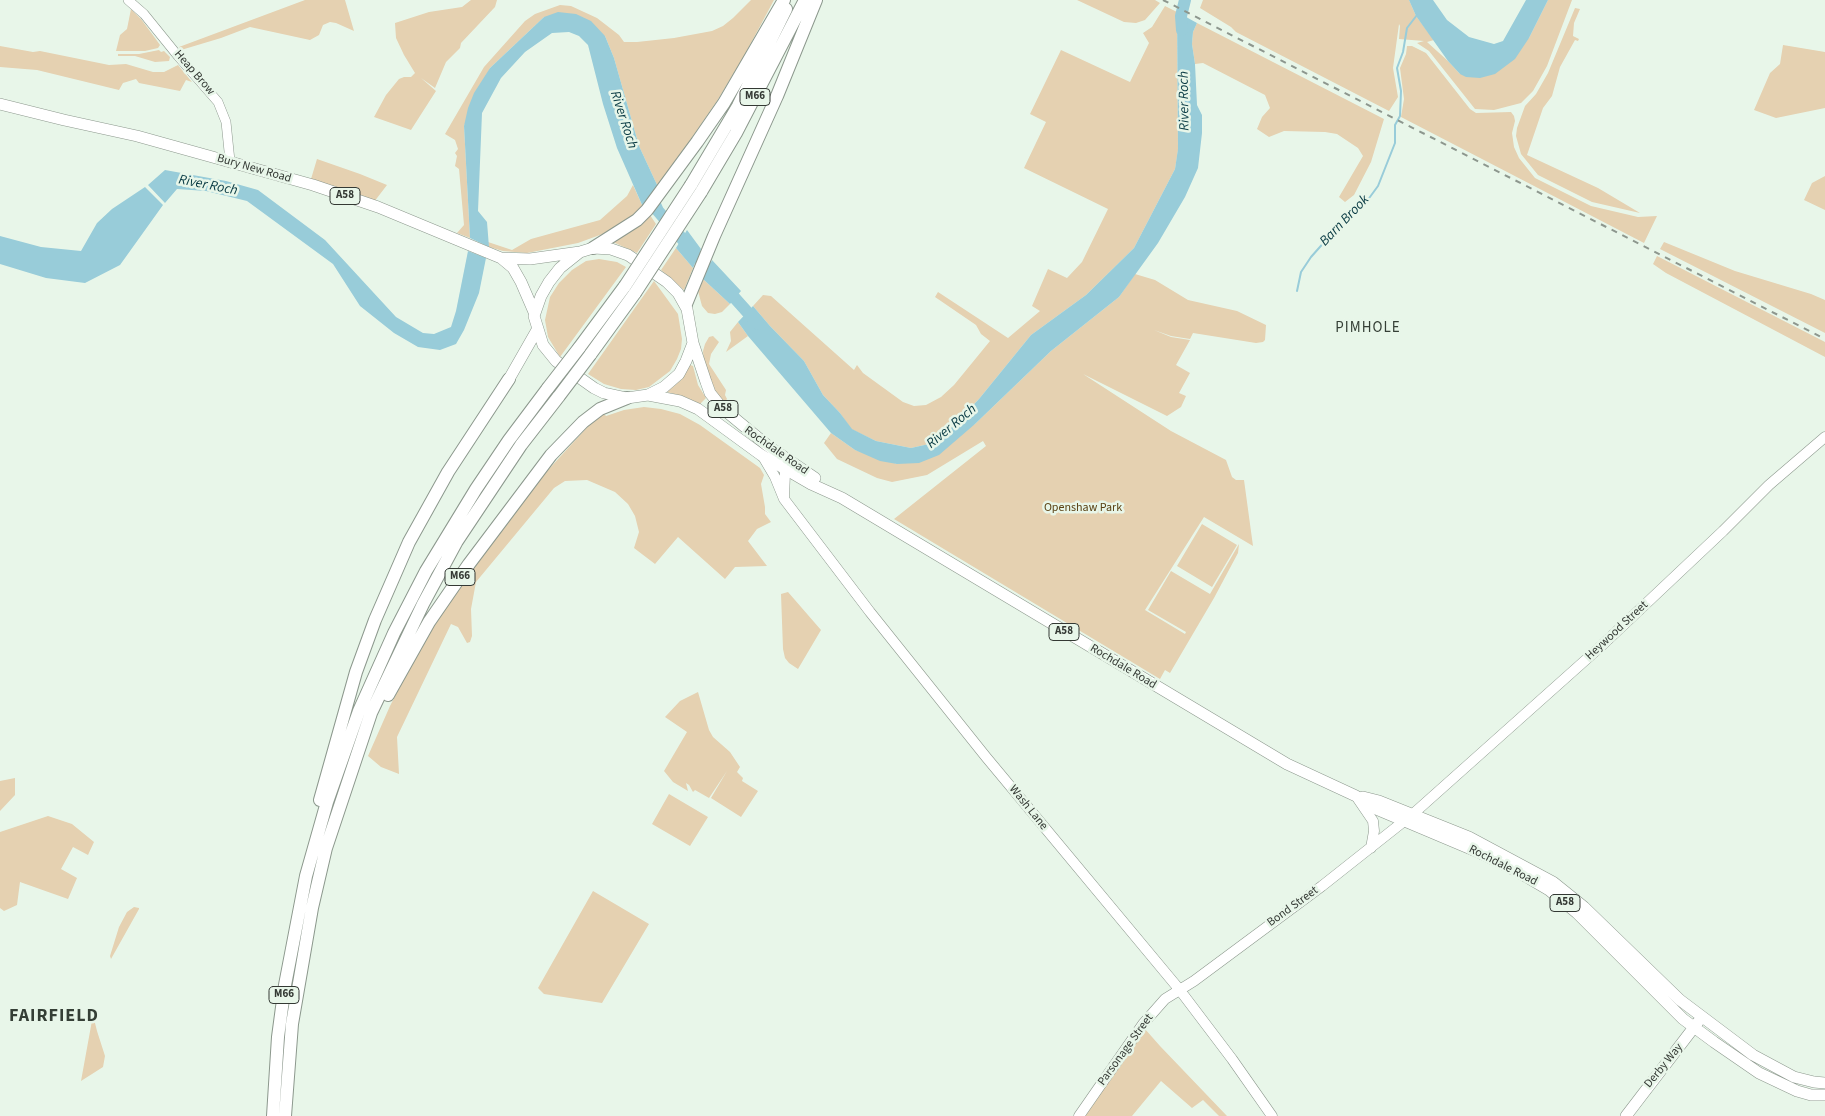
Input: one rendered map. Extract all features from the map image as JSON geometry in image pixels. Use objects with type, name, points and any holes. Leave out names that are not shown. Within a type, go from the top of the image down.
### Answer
[{"type":"highway","name":"M66","points":[[593,248],[637,220],[673,176],[724,103],[784,0]]},
{"type":"highway","name":"M66","points":[[696,188],[779,27],[790,0]]},
{"type":"highway","name":"M66","points":[[285,1116],[292,1024],[312,908],[326,848],[371,713],[394,664],[458,541],[521,445],[590,355],[696,188],[736,133],[805,0]]},
{"type":"highway","name":"M66","points":[[686,304],[690,289],[776,96],[816,0]]},
{"type":"highway","name":"Bury New Road","points":[[0,104],[106,128],[313,185],[378,207],[501,258],[512,268],[521,282],[534,312]]},
{"type":"highway","name":"A58","points":[[593,248],[611,249],[628,255],[667,282],[686,304],[693,343],[679,374],[664,387],[648,395],[627,398],[609,394],[594,388],[556,361],[543,346],[537,330],[534,312],[554,274],[580,252],[593,248]]},
{"type":"highway","name":"Bury New Road","points":[[501,258],[530,259],[580,252]]},
{"type":"highway","name":"M66","points":[[306,876],[327,802],[359,711],[394,633],[426,571],[476,489],[509,440],[579,348],[630,290]]},
{"type":"highway","points":[[510,379],[537,330]]},
{"type":"highway","name":"Rochdale Road","points":[[693,343],[706,382],[716,402],[734,420],[768,446],[842,498],[1264,752],[1356,796],[1379,801],[1502,862],[1548,890],[1583,919],[1683,1019],[1695,1028]]},
{"type":"highway","name":"M66","points":[[273,1116],[285,985],[312,834],[339,728],[356,672],[375,620],[409,542],[448,472],[510,379]]},
{"type":"highway","name":"Rochdale Road","points":[[648,395],[680,401],[698,409],[761,455],[811,484],[842,498]]},
{"type":"highway","name":"M66","points":[[354,767],[387,696],[429,622],[469,564],[551,455],[584,422],[600,410],[627,398]]},
{"type":"highway","name":"Rochdale Road","points":[[1408,817],[1469,837],[1519,862],[1562,887],[1584,906],[1664,986],[1702,1016]]},
{"type":"highway","name":"A58","points":[[1702,1016],[1753,1055],[1774,1068],[1794,1077],[1825,1083]]},
{"type":"highway","name":"Derby Way","points":[[1626,1116],[1695,1028],[1702,1016]]},
{"type":"highway","name":"A58","points":[[1695,1028],[1759,1073],[1798,1091],[1811,1095],[1825,1095]]},
{"type":"main road","name":"Heywood Street","points":[[1408,817],[1591,655],[1724,531],[1769,485],[1825,437]]},
{"type":"main road","points":[[781,454],[786,473],[784,499]]},
{"type":"main road","name":"Wash Lane","points":[[761,455],[775,477],[784,499],[870,612],[986,757],[1179,989],[1272,1116]]},
{"type":"main road","points":[[1356,796],[1372,821],[1374,831],[1371,848]]},
{"type":"main road","name":"Bond Street","points":[[1179,989],[1194,981],[1371,848],[1408,817]]},
{"type":"main road","name":"Parsonage Street","points":[[1079,1116],[1143,1024],[1165,999],[1179,989]]},
{"type":"street","name":"Heap Brow","points":[[128,0],[144,14],[218,102],[226,122],[230,162]]},
{"type":"green space","points":[[305,0],[345,0],[354,31],[330,22],[323,25],[319,35],[310,40],[250,27],[181,50],[179,47]]},
{"type":"green space","points":[[471,0],[497,0],[495,7],[446,62],[435,88],[421,78],[436,91],[411,130],[374,117],[386,95],[399,79],[411,77],[415,73],[396,38],[395,23],[429,12],[462,7]]},
{"type":"green space","points":[[751,0],[774,0],[743,58],[717,101],[658,187],[639,146],[614,58],[605,36],[544,17],[490,68],[464,126],[470,238],[457,233],[464,225],[459,169],[455,166],[457,156],[455,153],[458,149],[455,140],[445,134],[484,67],[525,21],[535,14],[560,5],[571,6],[597,18],[619,35],[624,42],[637,42],[712,31],[723,26]]},
{"type":"green space","points":[[1077,0],[1155,0],[1160,3],[1145,20],[1136,23],[1124,22]]},
{"type":"green space","points":[[1203,0],[1409,0],[1416,16],[1434,40],[1427,42],[1460,74],[1529,38],[1548,0],[1572,0],[1547,66],[1533,91],[1521,103],[1494,110],[1475,109],[1429,51],[1417,43],[1424,41],[1399,39],[1399,24],[1393,68],[1398,97],[1389,111],[1236,32],[1200,8]]},
{"type":"green space","points":[[1165,6],[1177,12],[1178,150],[1175,169],[1134,248],[1086,295],[1031,335],[979,399],[948,431],[929,444],[911,448],[876,441],[851,429],[840,413],[823,395],[804,361],[753,306],[763,295],[771,296],[854,370],[857,365],[863,373],[903,402],[914,406],[926,405],[941,397],[954,385],[990,341],[981,334],[976,325],[935,297],[938,292],[1008,338],[1040,311],[1032,306],[1048,269],[1067,278],[1082,262],[1108,209],[1024,168],[1046,122],[1030,114],[1061,50],[1130,82],[1149,43],[1143,33],[1152,27]]},
{"type":"green space","points":[[1575,8],[1580,9],[1574,23],[1573,36],[1579,39],[1578,41],[1575,40],[1560,67],[1552,96],[1543,108],[1527,155],[1598,188],[1640,213],[1592,202],[1538,175],[1521,154],[1516,136],[1525,106],[1536,94],[1548,73]]},
{"type":"green space","points":[[131,9],[141,19],[160,45],[158,48],[145,51],[116,51],[120,35],[127,29]]},
{"type":"green space","points":[[1197,23],[1384,119],[1371,162],[1354,195],[1345,202],[1339,197],[1363,156],[1358,148],[1337,134],[1284,131],[1269,137],[1257,129],[1262,117],[1270,108],[1265,95],[1203,63],[1195,64],[1192,44],[1193,32]]},
{"type":"green space","points":[[1783,45],[1825,52],[1825,108],[1776,118],[1754,110],[1770,73],[1780,64]]},
{"type":"green space","points":[[0,46],[33,52],[40,51],[109,65],[126,64],[153,72],[164,72],[178,65],[192,82],[186,80],[180,91],[139,83],[136,79],[123,83],[119,90],[37,70],[0,67]]},
{"type":"green space","points":[[1407,46],[1412,46],[1426,53],[1470,109],[1476,113],[1511,112],[1515,121],[1512,133],[1514,147],[1519,158],[1535,178],[1591,206],[1638,217],[1657,216],[1644,243],[1401,117],[1404,99],[1400,68]]},
{"type":"green space","points":[[159,50],[161,52],[164,51],[170,57],[169,61],[155,62],[135,56],[118,56],[118,54],[139,54]]},
{"type":"green space","points":[[317,159],[387,185],[374,202],[311,179]]},
{"type":"green space","points":[[1825,176],[1825,210],[1804,200],[1812,183]]},
{"type":"green space","points":[[633,185],[643,207],[619,228],[578,243],[527,253],[503,251],[489,247],[488,242],[512,250],[531,239],[600,220],[627,196]]},
{"type":"green space","points":[[650,215],[656,224],[637,253],[613,242],[636,228]]},
{"type":"green space","points":[[1664,242],[1735,271],[1825,300],[1825,333],[1660,249]]},
{"type":"green space","points":[[676,248],[693,268],[684,290],[661,270]]},
{"type":"green space","points":[[1657,256],[1825,342],[1825,357],[1666,273],[1653,264]]},
{"type":"green space","points":[[599,259],[617,262],[626,267],[560,357],[548,337],[545,320],[550,297],[559,283],[572,270],[586,261]]},
{"type":"green space","name":"Openshaw Park","points":[[1135,274],[1155,280],[1188,300],[1237,311],[1266,325],[1265,340],[1256,343],[1193,333],[1190,339],[1171,336],[1154,330],[1171,337],[1190,340],[1176,365],[1190,373],[1179,393],[1186,396],[1181,407],[1167,416],[1083,374],[1171,431],[1226,460],[1232,477],[1236,480],[1244,480],[1253,546],[1204,517],[1145,610],[1185,634],[1186,632],[1148,610],[1171,571],[1210,594],[1239,544],[1238,553],[1214,598],[1170,673],[1165,670],[1160,679],[894,519],[986,446],[983,441],[927,475],[892,482],[877,478],[837,459],[824,443],[831,433],[855,450],[897,464],[975,424],[1051,351],[1119,297]]},
{"type":"green space","points":[[703,279],[730,304],[722,312],[708,313],[702,306],[698,291]]},
{"type":"green space","points":[[654,281],[678,314],[682,339],[677,359],[670,371],[649,387],[636,390],[621,389],[604,384],[588,374]]},
{"type":"green space","points":[[738,322],[748,336],[726,352],[731,341],[730,332]]},
{"type":"green space","points":[[713,336],[719,342],[711,354],[709,364],[726,390],[725,395],[727,399],[723,404],[719,401],[704,362],[703,351],[705,344],[709,337]]},
{"type":"green space","points":[[690,365],[693,366],[698,385],[706,398],[700,404],[667,392],[682,379]]},
{"type":"green space","points":[[644,407],[680,414],[700,425],[760,468],[764,475],[761,484],[765,514],[771,522],[757,529],[748,541],[767,566],[735,567],[725,579],[678,537],[655,564],[634,548],[639,532],[635,516],[628,504],[615,492],[587,480],[565,481],[554,488],[476,582],[471,609],[472,636],[470,642],[467,643],[458,627],[451,624],[397,737],[399,774],[381,767],[368,756],[390,706],[414,659],[442,612],[499,530],[538,481],[591,423],[604,414],[606,416],[624,410]]},
{"type":"green space","points":[[1202,524],[1237,545],[1212,587],[1177,566]]},
{"type":"green space","points":[[788,592],[821,630],[798,669],[785,658],[783,649],[781,594]]},
{"type":"green space","points":[[698,692],[709,730],[713,737],[730,752],[740,767],[737,772],[743,778],[742,781],[758,791],[741,817],[711,798],[727,771],[709,798],[695,790],[693,792],[686,783],[688,791],[673,782],[664,771],[687,732],[665,717],[680,701]]},
{"type":"green space","points":[[15,778],[15,795],[0,811],[0,781]]},
{"type":"green space","points":[[669,794],[708,817],[690,846],[652,824]]},
{"type":"green space","points":[[48,816],[72,824],[94,842],[88,855],[73,847],[61,869],[77,878],[68,899],[20,882],[17,905],[4,911],[0,908],[0,832]]},
{"type":"green space","points":[[593,891],[649,924],[602,1003],[544,994],[538,988]]},
{"type":"green space","points":[[134,907],[139,909],[111,959],[110,956],[119,927],[127,912]]},
{"type":"green space","points":[[93,1015],[105,1056],[103,1067],[81,1081]]},
{"type":"green space","points":[[1145,1029],[1227,1116],[1219,1116],[1203,1100],[1192,1108],[1161,1081],[1132,1116],[1085,1116]]},
{"type":"water","points":[[1409,0],[1433,0],[1447,20],[1469,37],[1494,44],[1503,41],[1526,0],[1548,0],[1529,38],[1515,59],[1495,74],[1480,78],[1466,77],[1460,74],[1448,61],[1416,16]]},
{"type":"water","points":[[558,12],[576,14],[591,21],[605,36],[614,58],[639,146],[658,187],[643,207],[617,148],[603,104],[588,45],[579,36],[569,32],[552,33],[525,52],[501,78],[482,113],[478,211],[487,222],[489,247],[470,238],[464,126],[468,108],[474,93],[490,68],[544,17]]},
{"type":"water","points":[[1177,12],[1197,23],[1193,32],[1192,44],[1197,105],[1202,115],[1198,168],[1185,197],[1158,243],[1119,297],[1051,351],[975,424],[939,455],[919,463],[897,464],[880,461],[855,450],[831,433],[738,322],[753,306],[804,361],[823,395],[852,429],[876,441],[911,448],[929,444],[948,431],[979,399],[1031,335],[1086,295],[1134,248],[1175,169],[1178,149]]},
{"type":"water","points":[[165,170],[226,181],[258,190],[325,240],[396,317],[423,333],[434,334],[451,327],[468,251],[486,258],[479,293],[464,330],[456,344],[440,350],[418,347],[394,333],[360,306],[333,264],[247,201],[206,191],[177,189],[165,203],[148,185]]},
{"type":"water","points":[[145,187],[163,205],[120,265],[85,283],[46,278],[0,264],[0,236],[41,247],[81,251],[97,223],[112,209]]},
{"type":"water","points":[[687,230],[701,249],[693,268],[676,248]]},
{"type":"water","points":[[712,260],[741,291],[730,304],[703,279]]},
{"type":"waterway","name":"River Roch","points":[[1182,30],[1181,16],[1185,0]]},
{"type":"waterway","name":"Barn Brook","points":[[1297,291],[1301,272],[1311,257],[1343,221],[1367,201],[1378,186],[1395,143],[1395,125],[1400,116],[1401,91],[1397,68],[1403,52],[1407,28],[1417,15]]},
{"type":"waterway","name":"River Roch","points":[[653,200],[658,211],[758,324]]},
{"type":"railway","points":[[1163,0],[1825,339]]},
{"type":"district","name":"PIMHOLE","points":[[1368,329]]},
{"type":"district","name":"FAIRFIELD","points":[[54,1017]]}]
